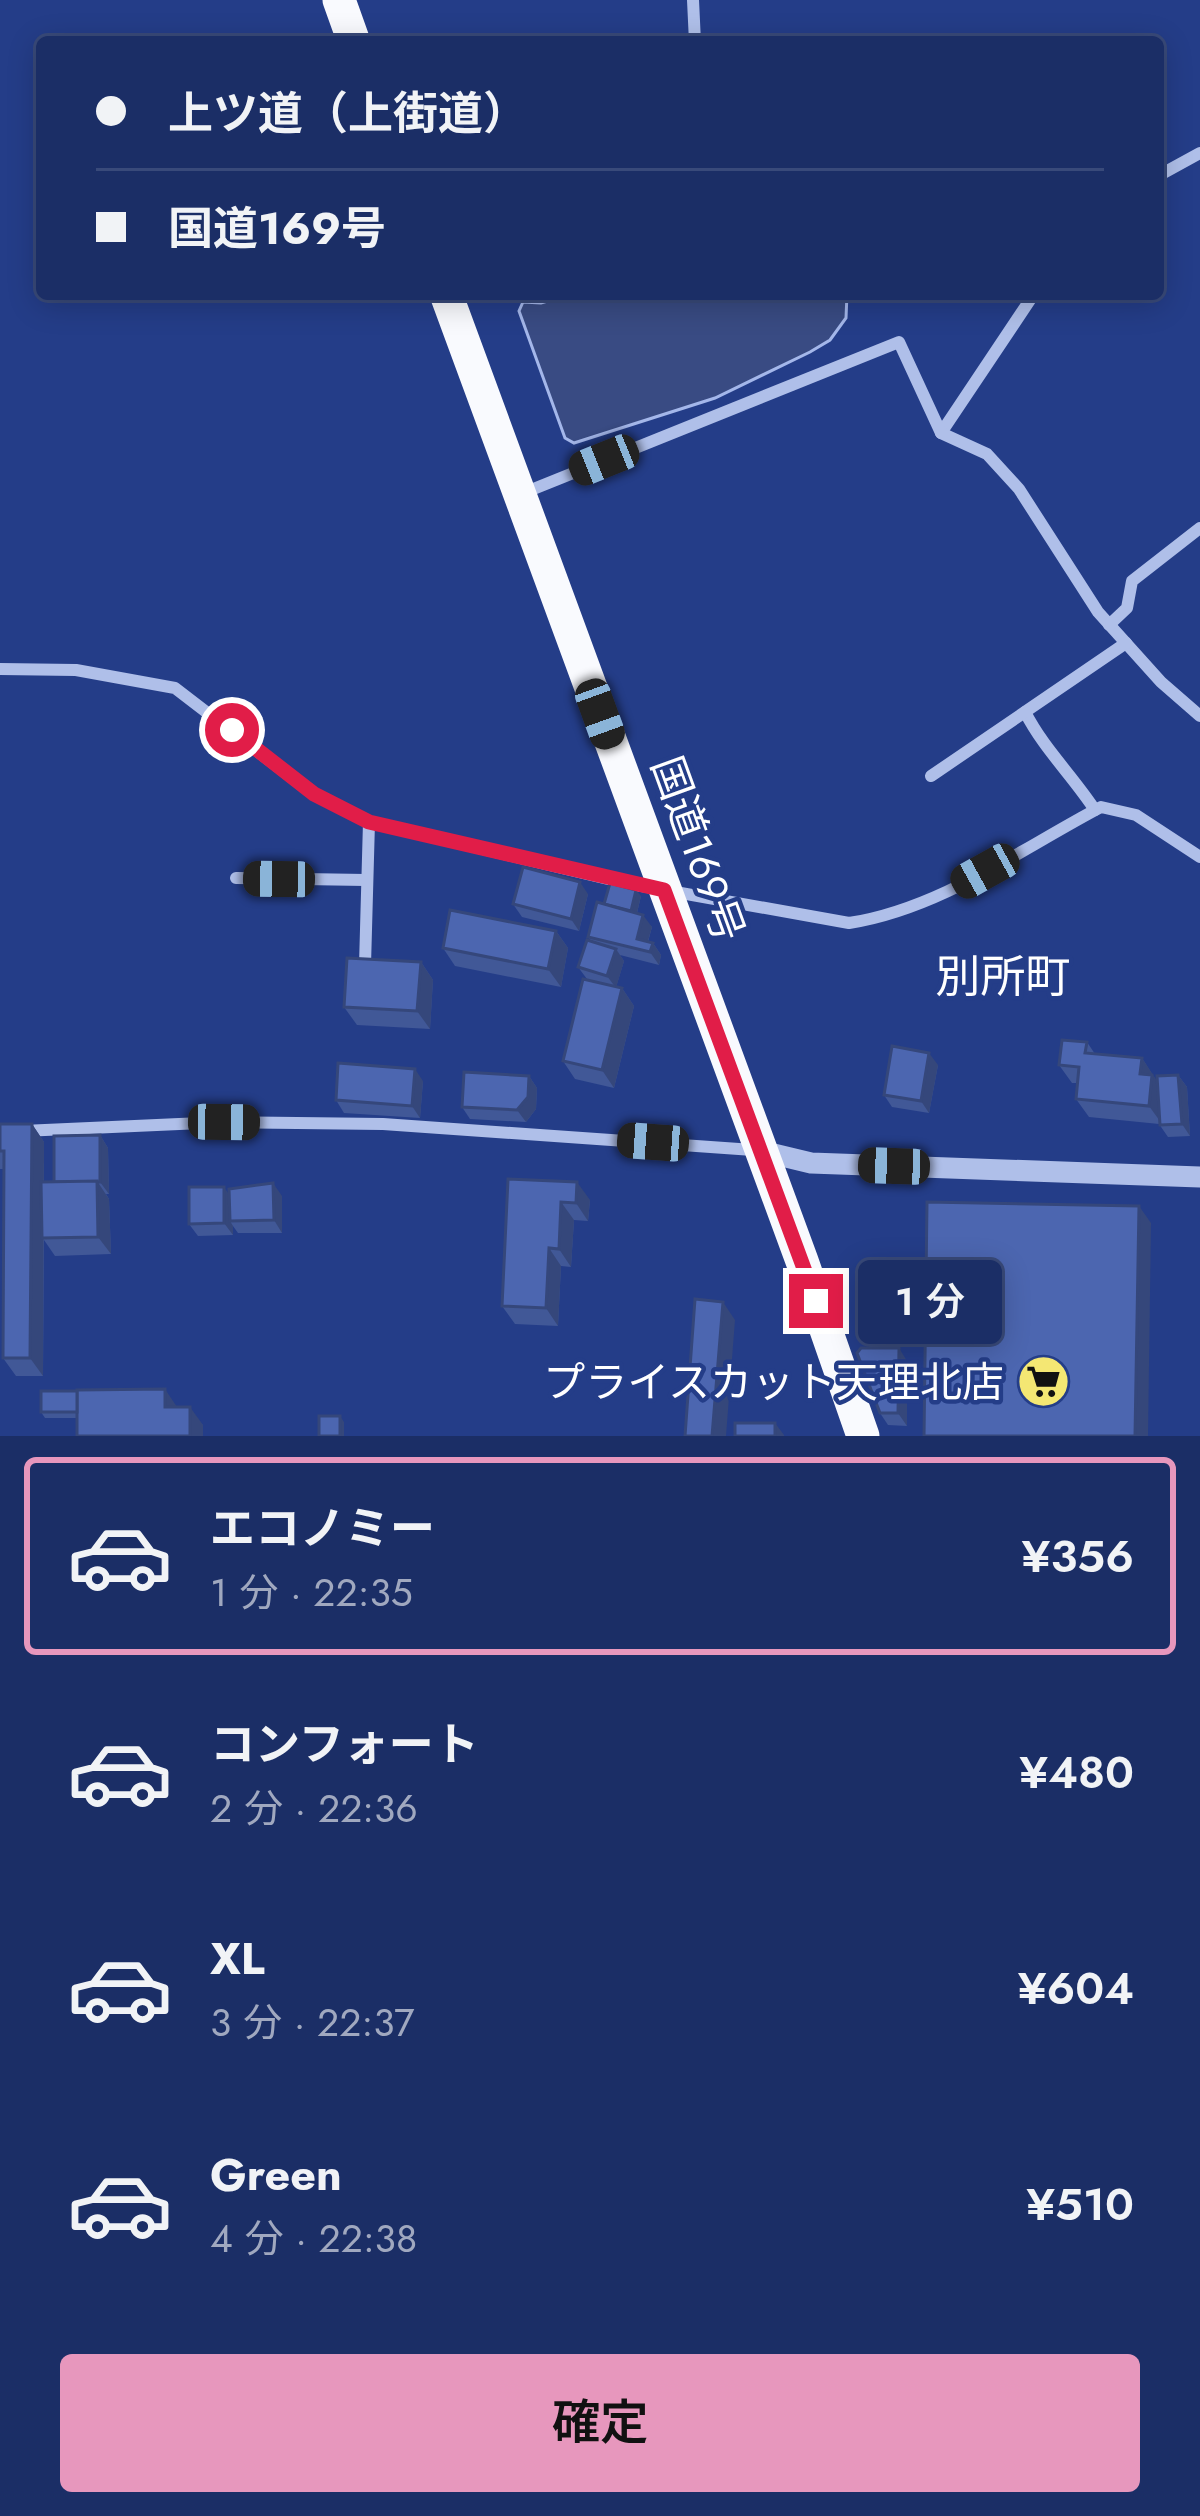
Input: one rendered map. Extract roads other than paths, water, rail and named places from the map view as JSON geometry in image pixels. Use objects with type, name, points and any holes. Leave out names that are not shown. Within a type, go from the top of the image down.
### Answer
[{"type":"highway","points":[[339,0],[352,36]]},
{"type":"highway","name":"国道169号","points":[[448,300],[862,1436]]},
{"type":"street","points":[[692,0],[695,36]]},
{"type":"street","points":[[1164,173],[1200,153]]},
{"type":"street","points":[[941,433],[1030,300]]},
{"type":"street","points":[[520,494],[899,342],[941,433],[987,454],[1019,489],[1109,626],[1200,716]]},
{"type":"street","points":[[1109,626],[1127,608],[1132,581],[1200,528]]},
{"type":"street","points":[[931,776],[1126,644]]},
{"type":"street","points":[[0,669],[76,670],[175,688],[314,794],[369,822],[664,890],[849,923],[883,918],[947,891],[1101,807],[1136,815],[1200,856]]},
{"type":"street","points":[[1025,712],[1042,745],[1068,768],[1096,810]]},
{"type":"street","points":[[365,965],[369,822]]},
{"type":"street","points":[[236,878],[366,880]]},
{"type":"street","points":[[0,1132],[224,1122],[383,1124],[760,1151],[812,1163],[1200,1178]]},
{"type":"water","points":[[847,300],[846,318],[830,340],[810,352],[715,398],[574,443],[565,438],[519,311],[523,302]]},
{"type":"place","name":"プライスカット天理北店","points":[[1043,1382]]},
{"type":"district","name":"別所町","points":[[1003,976]]}]
